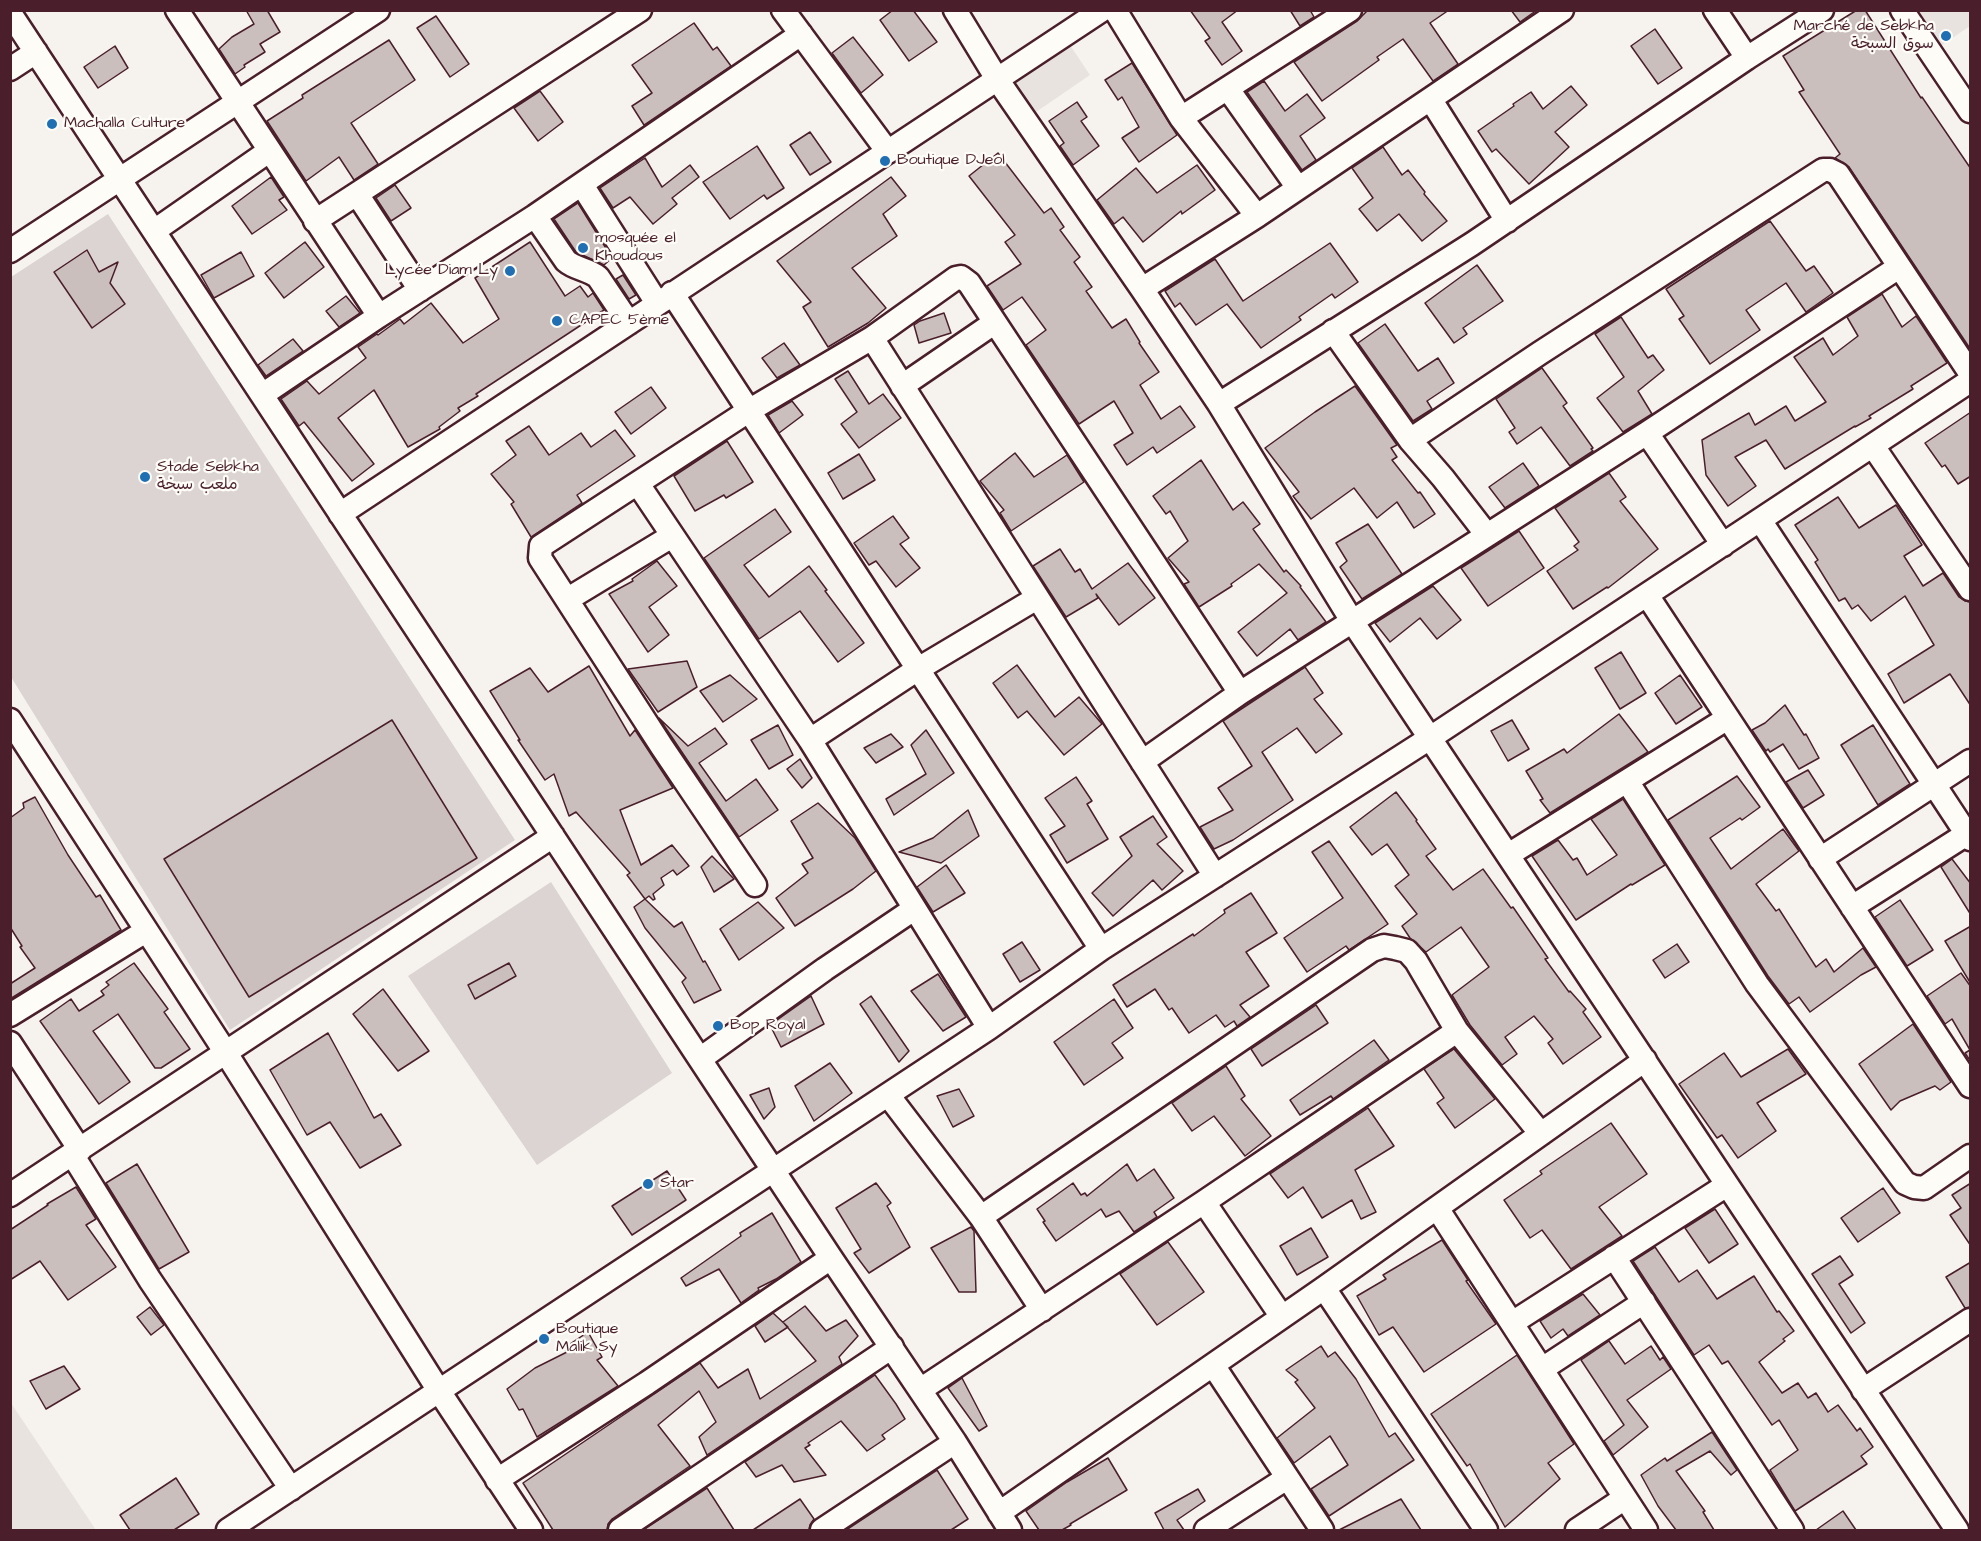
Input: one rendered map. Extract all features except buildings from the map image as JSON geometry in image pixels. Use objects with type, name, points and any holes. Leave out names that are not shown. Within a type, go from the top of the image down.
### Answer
[{"type":"street","points":[[177,10],[379,316]]},
{"type":"street","points":[[10,251],[378,10]]},
{"type":"street","points":[[315,221],[640,10]]},
{"type":"street","points":[[783,10],[888,152]]},
{"type":"street","points":[[955,10],[998,79],[1218,404],[1352,621],[1957,1530]]},
{"type":"street","points":[[340,514],[1102,10]]},
{"type":"street","points":[[1115,10],[1181,118],[1257,216]]},
{"type":"street","points":[[1181,118],[1350,10]]},
{"type":"street","points":[[1142,289],[1257,216],[1562,10]]},
{"type":"street","points":[[1715,10],[1747,58]]},
{"type":"street","points":[[1218,404],[1507,221],[1747,58],[1822,10]]},
{"type":"street","points":[[1902,10],[1971,111]]},
{"type":"street","points":[[10,13],[773,1171],[955,1442],[1005,1522],[1213,1365],[1645,1060]]},
{"type":"street","points":[[262,394],[582,185],[801,34]]},
{"type":"street","points":[[10,69],[36,52]]},
{"type":"street","points":[[1228,89],[1298,188]]},
{"type":"street","points":[[1431,100],[1507,221]]},
{"type":"street","points":[[154,231],[269,151]]},
{"type":"street","points":[[1410,440],[1823,170],[1830,170],[1838,174],[1971,373]]},
{"type":"street","points":[[582,185],[664,298],[750,410],[1101,950]]},
{"type":"street","points":[[357,194],[420,290]]},
{"type":"street","points":[[535,216],[566,261],[572,266],[591,271],[598,277],[629,323]]},
{"type":"street","points":[[1142,762],[1240,693],[1647,433],[1899,267]]},
{"type":"street","points":[[755,885],[662,747],[540,558],[541,546],[750,410],[872,338],[956,278],[961,277],[969,283],[1240,693]]},
{"type":"street","points":[[902,386],[994,323]]},
{"type":"street","points":[[1333,331],[1410,440],[1487,535]]},
{"type":"street","points":[[872,338],[1215,876]]},
{"type":"street","points":[[228,1530],[989,1028],[1101,950],[1430,738],[1971,381]]},
{"type":"street","points":[[1647,433],[1723,545]]},
{"type":"street","points":[[1873,446],[1962,557],[1971,589]]},
{"type":"street","points":[[638,484],[810,740],[989,1028]]},
{"type":"street","points":[[1760,520],[1970,835],[1852,907]]},
{"type":"street","points":[[568,600],[672,536]]},
{"type":"street","points":[[1647,595],[1971,1086]]},
{"type":"street","points":[[810,740],[918,669],[1037,598]]},
{"type":"street","points":[[1508,855],[1728,718]]},
{"type":"street","points":[[10,720],[226,1053],[439,1391],[531,1530]]},
{"type":"street","points":[[1821,859],[1971,761]]},
{"type":"street","points":[[1628,781],[1757,984],[1905,1182],[1914,1187],[1924,1188],[1971,1156]]},
{"type":"street","points":[[10,1195],[553,836]]},
{"type":"street","points":[[700,1059],[825,969],[914,909]]},
{"type":"street","points":[[10,1015],[146,931]]},
{"type":"street","points":[[981,1216],[1372,950],[1384,946],[1407,951],[1416,962],[1457,1031],[1541,1134]]},
{"type":"street","points":[[920,1390],[1457,1031]]},
{"type":"street","points":[[10,1043],[150,1280],[291,1489]]},
{"type":"street","points":[[888,1095],[981,1216],[1042,1310]]},
{"type":"street","points":[[1512,1323],[1727,1185]]},
{"type":"street","points":[[1204,1202],[1282,1317]]},
{"type":"street","points":[[1437,1208],[1646,1530]]},
{"type":"street","points":[[1614,1257],[1792,1530]]},
{"type":"street","points":[[497,1480],[647,1383],[831,1258]]},
{"type":"street","points":[[1324,1288],[1486,1530]]},
{"type":"street","points":[[1542,1369],[1644,1302]]},
{"type":"street","points":[[1863,1390],[1971,1320]]},
{"type":"street","points":[[620,1530],[892,1347]]},
{"type":"street","points":[[1213,1365],[1322,1530]]},
{"type":"street","points":[[822,1530],[955,1442]]},
{"type":"street","points":[[1206,1530],[1287,1478]]},
{"type":"street","points":[[1577,1530],[1625,1498]]},
{"type":"shaded area","name":"Marché de Sebkha سوق السبخة","points":[[1919,11],[1970,11],[1970,26],[1942,45]]},
{"type":"shaded area","points":[[1068,42],[1090,75],[1036,112],[1013,79]]},
{"type":"shaded area","name":"Stade Sebkha ملعب سبخة","points":[[108,214],[515,840],[230,1030],[11,677],[11,277]]},
{"type":"shaded area","points":[[551,882],[672,1073],[537,1165],[408,976]]},
{"type":"shaded area","points":[[11,1403],[96,1530],[11,1530]]},
{"type":"place","name":"Marché de Sebkha سوق السبخة","points":[[1946,36]]},
{"type":"place","name":"Machalla Culture","points":[[52,124]]},
{"type":"place","name":"Boutique DJeol","points":[[885,161]]},
{"type":"place","name":"mosquée el Khoudous","points":[[583,248]]},
{"type":"place","name":"Lycée Diam Ly","points":[[510,271]]},
{"type":"place","name":"CAPEC 5ème","points":[[557,321]]},
{"type":"place","name":"Stade Sebkha ملعب سبخة","points":[[145,477]]},
{"type":"place","name":"Bop Royal","points":[[718,1026]]},
{"type":"place","name":"Star","points":[[648,1184]]},
{"type":"place","name":"Boutique Malik Sy","points":[[544,1339]]}]
